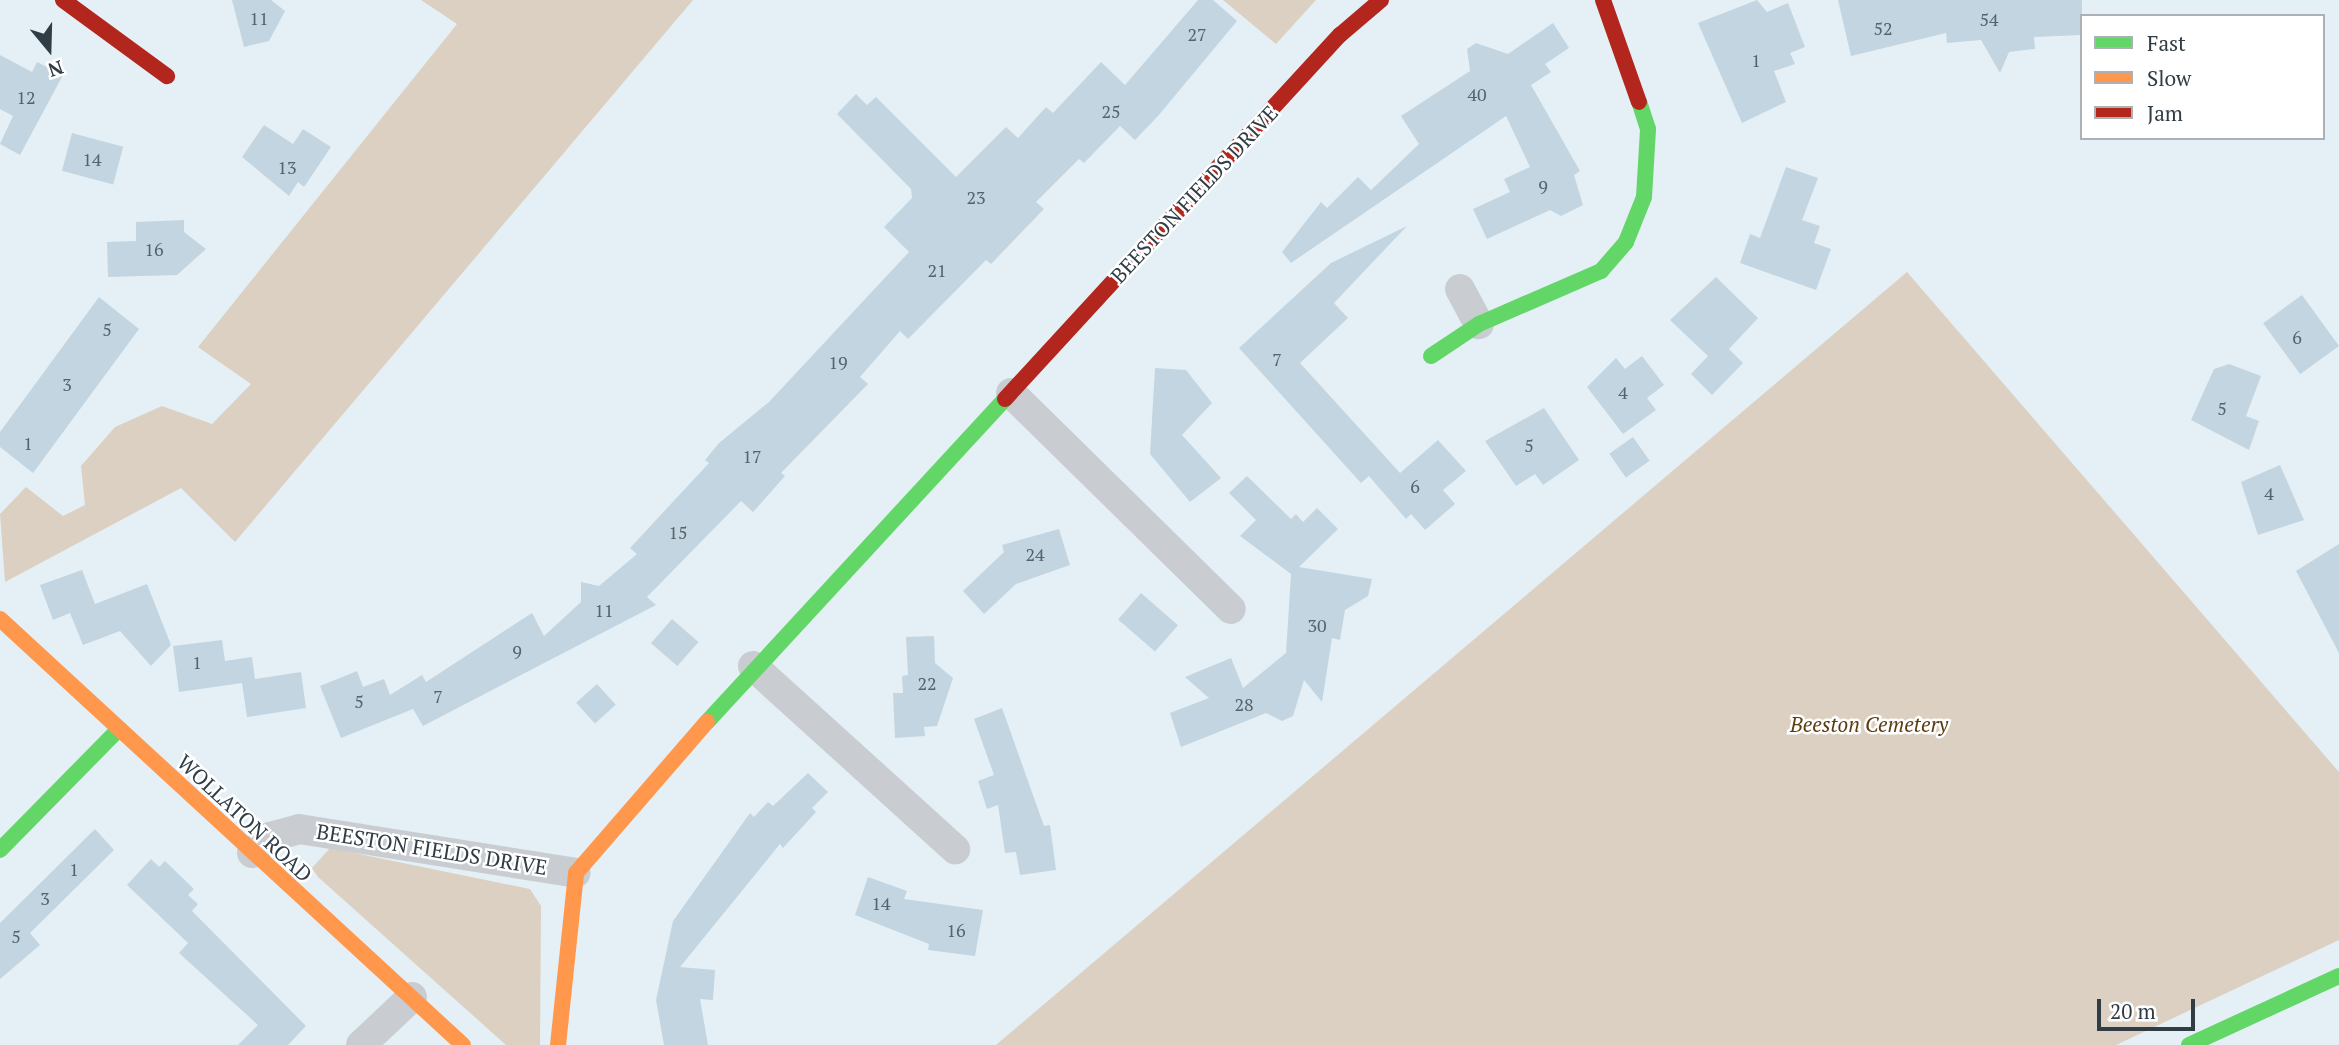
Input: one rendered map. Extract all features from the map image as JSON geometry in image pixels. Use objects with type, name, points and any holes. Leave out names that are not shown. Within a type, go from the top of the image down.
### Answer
[{"type":"street","points":[[63,0],[167,76]]},
{"type":"street","name":"BEESTON FIELDS DRIVE","points":[[558,1045],[576,873],[753,666],[1011,393],[1340,35],[1381,0]]},
{"type":"street","points":[[1431,356],[1479,324],[1601,271],[1626,242],[1644,197],[1648,129],[1603,0]]},
{"type":"street","points":[[1460,289],[1479,324]]},
{"type":"street","points":[[1011,393],[1231,609]]},
{"type":"street","name":"WOLLATON ROAD","points":[[0,619],[463,1045]]},
{"type":"street","points":[[753,666],[955,849]]},
{"type":"street","points":[[0,850],[119,729]]},
{"type":"street","name":"BEESTON FIELDS DRIVE","points":[[252,853],[270,837],[299,828],[576,873]]},
{"type":"street","points":[[2189,1045],[2339,976]]},
{"type":"street","points":[[361,1045],[412,997]]},
{"type":"green space","points":[[421,0],[693,0],[235,542],[181,488],[5,582],[0,514],[26,487],[63,516],[85,505],[81,466],[115,427],[162,406],[212,424],[251,384],[198,347],[457,24]]},
{"type":"green space","points":[[1223,0],[1316,0],[1276,44]]},
{"type":"green space","name":"Beeston Cemetery","points":[[1907,272],[2339,772],[2339,940],[2116,1045],[996,1045]]},
{"type":"green space","points":[[330,848],[530,889],[541,906],[540,1045],[506,1045],[318,877],[312,868]]},
{"type":"building","points":[[232,0],[271,0],[285,11],[269,41],[244,47]]},
{"type":"building","points":[[1198,0],[1213,0],[1237,21],[1158,116],[1135,140],[1120,126],[1084,163],[1079,159],[1036,202],[1044,209],[991,264],[986,260],[908,339],[900,331],[860,377],[868,384],[781,473],[785,476],[753,512],[741,501],[647,597],[656,605],[423,726],[413,709],[341,738],[320,686],[357,671],[363,687],[384,679],[390,695],[422,675],[426,682],[532,613],[544,636],[581,602],[581,582],[599,586],[637,554],[630,548],[709,463],[705,460],[719,443],[769,402],[909,252],[884,227],[912,198],[911,189],[837,114],[856,94],[867,105],[876,97],[956,177],[1006,127],[1018,138],[1046,107],[1053,113],[1101,62],[1125,85]]},
{"type":"building","points":[[1757,0],[1767,12],[1788,3],[1805,47],[1790,53],[1795,64],[1774,71],[1786,102],[1742,123],[1698,23]]},
{"type":"building","points":[[1838,0],[2082,0],[2080,35],[2034,37],[2035,49],[2009,52],[2000,73],[1981,40],[1947,43],[1946,33],[1851,56]]},
{"type":"building","points":[[1553,23],[1569,48],[1545,64],[1551,72],[1531,85],[1580,171],[1574,175],[1583,205],[1561,216],[1550,210],[1487,239],[1473,209],[1510,192],[1504,179],[1530,167],[1506,116],[1291,263],[1282,252],[1321,202],[1327,208],[1358,177],[1371,190],[1419,144],[1401,116],[1470,71],[1467,49],[1476,43],[1508,54]]},
{"type":"building","points":[[0,55],[32,72],[37,62],[63,75],[20,155],[0,144],[13,116],[0,109]]},
{"type":"building","points":[[264,125],[293,144],[303,129],[331,147],[304,187],[298,182],[289,196],[242,157]]},
{"type":"building","points":[[72,133],[123,147],[113,184],[62,171]]},
{"type":"building","points":[[1786,167],[1818,178],[1802,220],[1820,226],[1814,243],[1831,249],[1816,290],[1740,263],[1750,234],[1760,238]]},
{"type":"building","points":[[184,220],[184,232],[206,249],[177,275],[108,277],[107,242],[136,241],[136,222]]},
{"type":"building","points":[[1407,226],[1334,303],[1348,318],[1300,363],[1400,473],[1438,440],[1466,471],[1443,490],[1455,504],[1425,530],[1411,514],[1406,519],[1369,476],[1361,483],[1239,348],[1331,263]]},
{"type":"building","points":[[1716,277],[1758,318],[1729,349],[1743,363],[1712,395],[1691,374],[1708,356],[1670,320]]},
{"type":"building","points":[[2302,295],[2339,346],[2300,374],[2263,323]]},
{"type":"building","points":[[99,297],[139,329],[33,473],[0,447],[0,432]]},
{"type":"building","points":[[1642,356],[1664,385],[1647,398],[1656,410],[1623,434],[1587,387],[1616,358],[1625,369]]},
{"type":"building","points":[[2229,364],[2261,376],[2246,416],[2259,421],[2249,450],[2191,420],[2214,369]]},
{"type":"building","points":[[1155,368],[1186,370],[1212,403],[1182,435],[1221,478],[1190,502],[1150,454]]},
{"type":"building","points":[[1544,408],[1579,460],[1543,485],[1535,474],[1516,486],[1485,441]]},
{"type":"building","points":[[1633,437],[1650,461],[1626,477],[1609,454]]},
{"type":"building","points":[[2280,465],[2304,520],[2258,535],[2241,482]]},
{"type":"building","points":[[1247,476],[1291,519],[1296,514],[1303,522],[1317,508],[1338,529],[1299,567],[1372,579],[1368,596],[1345,610],[1340,640],[1332,638],[1322,702],[1304,680],[1293,716],[1282,721],[1266,713],[1181,747],[1170,713],[1209,698],[1185,677],[1231,658],[1243,688],[1286,653],[1291,574],[1240,536],[1256,520],[1229,493]]},
{"type":"building","points":[[1059,529],[1070,565],[1016,584],[984,614],[963,591],[1004,552],[1002,545]]},
{"type":"building","points":[[2339,544],[2339,653],[2296,571]]},
{"type":"building","points":[[82,570],[95,604],[147,584],[171,645],[151,666],[120,631],[83,645],[70,613],[53,620],[40,585]]},
{"type":"building","points":[[1141,593],[1178,625],[1155,652],[1118,619]]},
{"type":"building","points":[[672,619],[698,642],[677,666],[651,643]]},
{"type":"building","points":[[934,636],[935,663],[953,678],[937,726],[924,727],[925,736],[895,738],[893,693],[903,693],[902,676],[908,675],[906,637]]},
{"type":"building","points":[[222,640],[225,661],[252,657],[255,679],[301,672],[306,708],[247,717],[242,683],[179,692],[173,646]]},
{"type":"building","points":[[597,684],[616,705],[595,724],[576,703]]},
{"type":"building","points":[[1002,708],[1044,826],[1050,825],[1056,870],[1020,875],[1016,852],[1005,853],[998,805],[987,809],[978,781],[994,775],[974,719]]},
{"type":"building","points":[[808,773],[828,792],[812,808],[816,812],[783,848],[780,844],[680,967],[715,970],[713,1000],[700,999],[708,1045],[664,1045],[656,1000],[673,921],[750,813],[754,817],[768,802],[773,806]]},
{"type":"building","points":[[95,829],[114,850],[30,933],[40,945],[0,979],[0,923]]},
{"type":"building","points":[[151,859],[159,867],[165,861],[194,889],[188,895],[198,904],[192,911],[306,1026],[288,1045],[238,1045],[258,1025],[179,953],[188,943],[127,885]]},
{"type":"building","points":[[868,877],[907,891],[904,899],[983,910],[975,956],[928,950],[929,944],[855,915]]},
{"type":"traffic: fast","points":[[1431,356],[1479,324],[1601,271],[1626,242],[1644,197],[1648,129],[1639,102]]},
{"type":"traffic: fast","points":[[707,722],[1005,399]]},
{"type":"traffic: fast","points":[[0,850],[119,729]]},
{"type":"traffic: fast","points":[[2189,1045],[2339,976]]},
{"type":"traffic: slow","points":[[0,619],[463,1045]]},
{"type":"traffic: slow","points":[[558,1045],[576,873],[707,722]]},
{"type":"traffic: jam","points":[[63,0],[167,76]]},
{"type":"traffic: jam","points":[[1005,399],[1340,35],[1381,0]]},
{"type":"traffic: jam","points":[[1603,0],[1639,102]]}]
